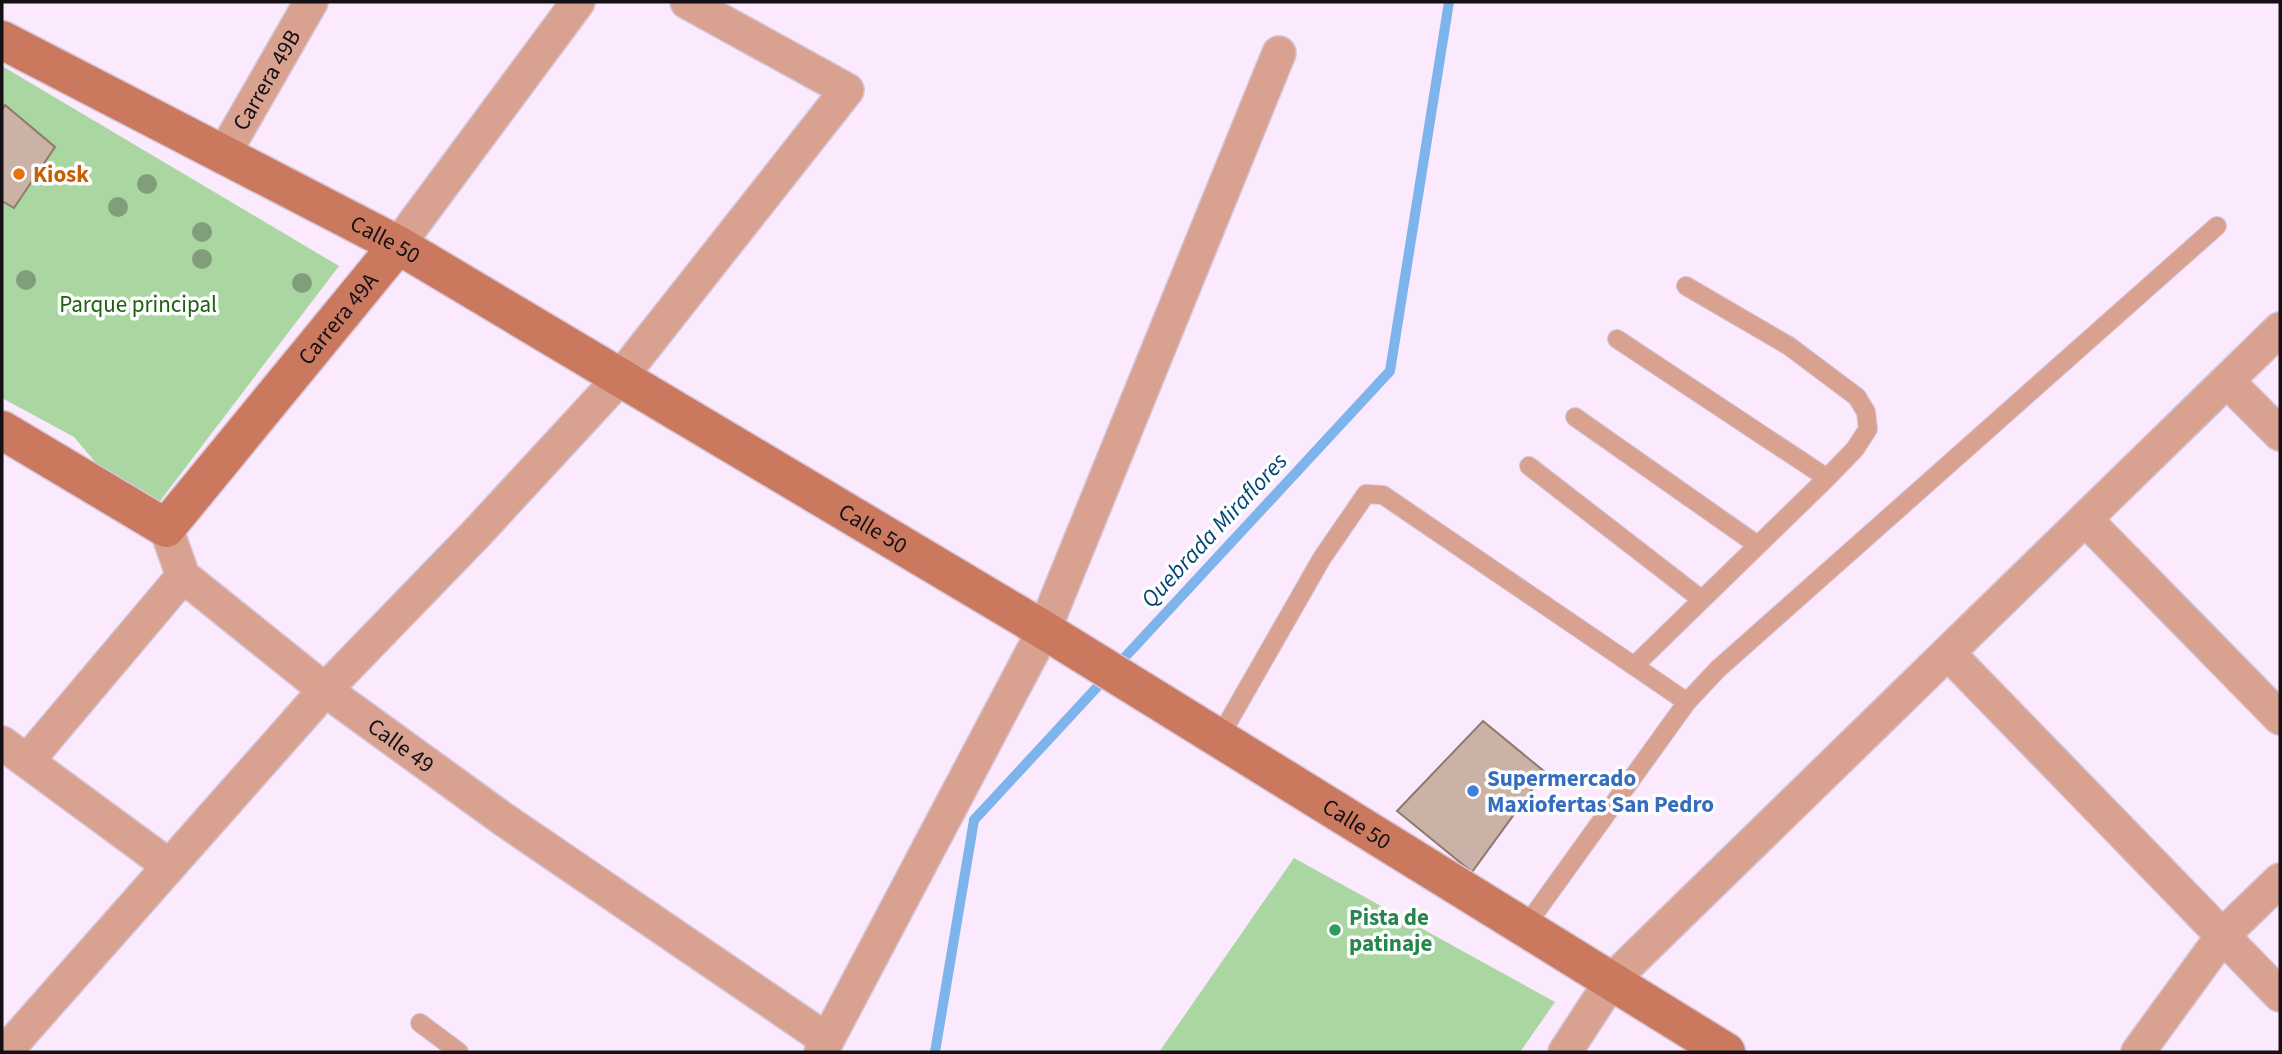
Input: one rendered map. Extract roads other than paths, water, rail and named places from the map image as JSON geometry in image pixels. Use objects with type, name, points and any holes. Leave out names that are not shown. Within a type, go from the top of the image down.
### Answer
[{"type":"street","name":"Carrera 49B","points":[[222,157],[310,2]]},
{"type":"street","name":"Carrera 49A","points":[[166,528],[398,245],[578,2]]},
{"type":"street","points":[[5,1052],[325,691],[475,535],[620,378],[847,90],[687,2]]},
{"type":"street","name":"Calle 50","points":[[2,40],[222,157],[398,245],[1101,664],[1726,1052]]},
{"type":"street","points":[[824,1046],[1044,630],[1279,53]]},
{"type":"street","points":[[1565,1052],[1612,981],[2280,328]]},
{"type":"street","points":[[2227,381],[2280,434]]},
{"type":"street","points":[[2,430],[166,528],[183,576],[15,752],[168,865]]},
{"type":"street","points":[[2085,519],[2280,718]]},
{"type":"street","name":"Calle 49","points":[[183,576],[325,691],[824,1046]]},
{"type":"street","points":[[1948,653],[2280,995]]},
{"type":"street","points":[[2138,1052],[2223,935],[2280,880]]},
{"type":"lane","points":[[1525,927],[1687,702],[1718,669],[2217,226]]},
{"type":"lane","points":[[1635,664],[1827,478],[1855,449],[1868,429],[1866,412],[1857,397],[1789,346],[1686,286]]},
{"type":"lane","points":[[1618,339],[1827,478]]},
{"type":"lane","points":[[1575,417],[1756,544]]},
{"type":"lane","points":[[1529,466],[1701,599]]},
{"type":"lane","points":[[1219,738],[1322,558],[1366,494],[1383,495],[1635,664],[1687,702]]},
{"type":"lane","points":[[420,1023],[459,1052]]},
{"type":"waterway","name":"Quebrada Miraflores","points":[[935,1052],[974,820],[1390,371],[1449,2]]},
{"type":"place","name":"Kiosk","points":[[19,174]]},
{"type":"place","name":"Supermercado Maxiofertas San Pedro","points":[[1473,791]]},
{"type":"place","name":"Pista de patinaje","points":[[1335,930]]},
{"type":"park label","name":"Parque principal","points":[[138,304]]}]
